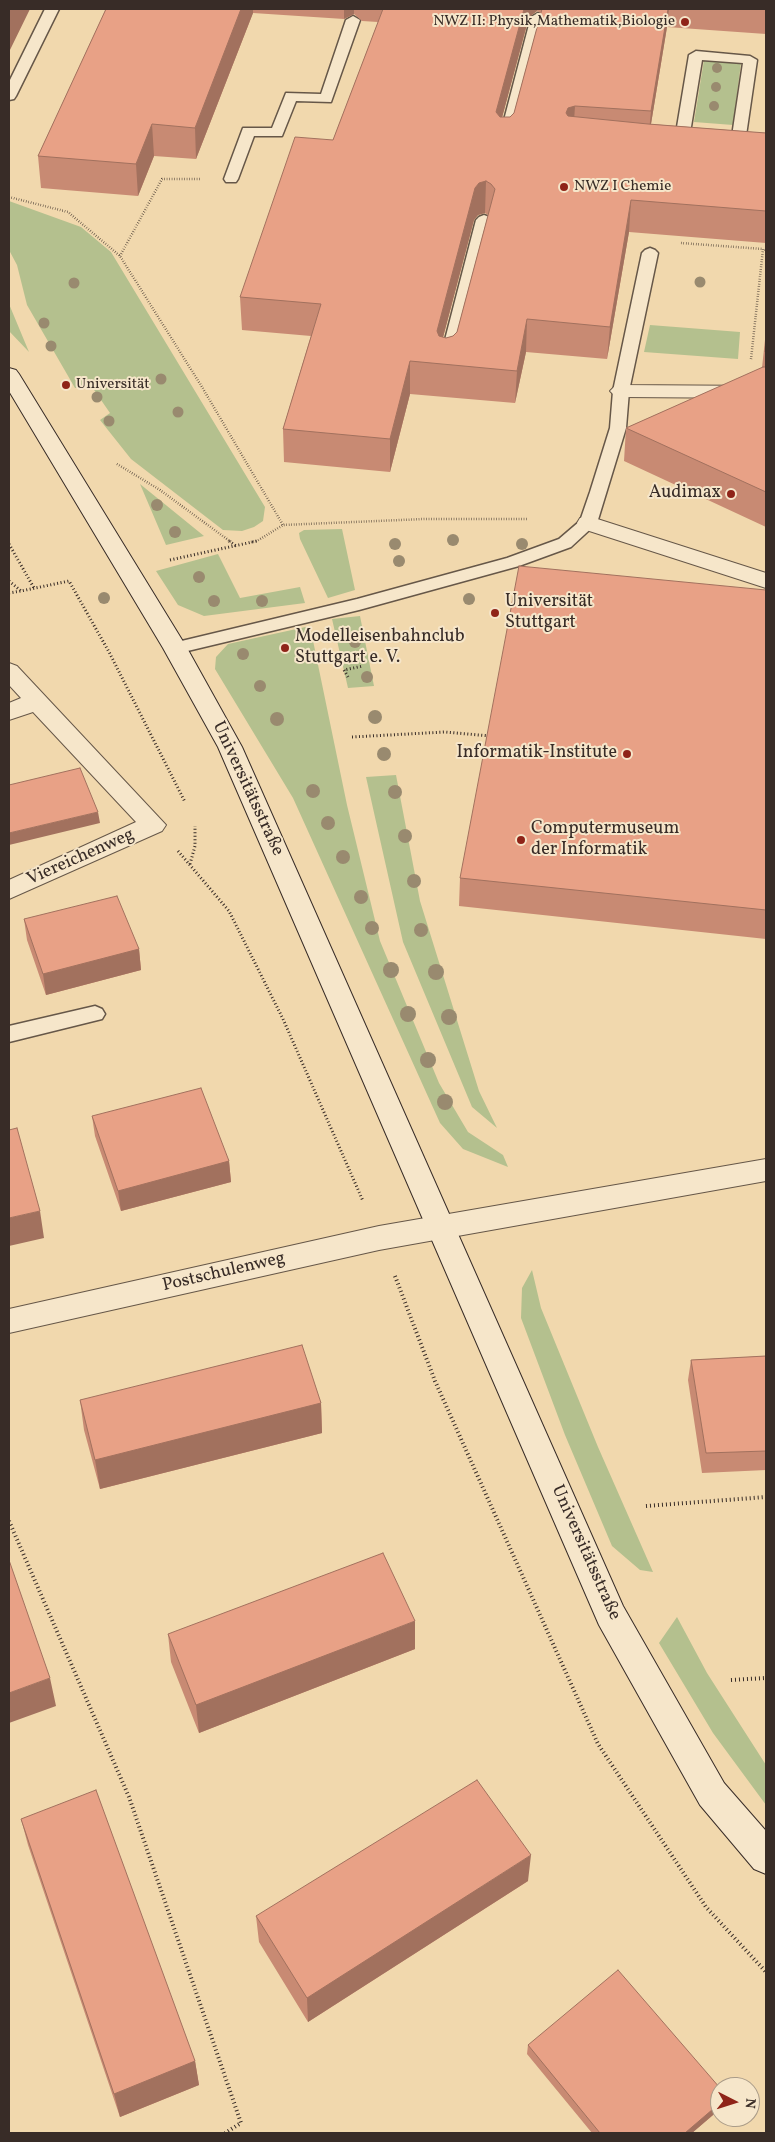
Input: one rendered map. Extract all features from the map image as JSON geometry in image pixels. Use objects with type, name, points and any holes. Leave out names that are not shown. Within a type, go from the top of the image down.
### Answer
[{"type":"street","name":"Universitätsstraße","points":[[9,374],[175,648],[230,747],[611,1615],[712,1794],[766,1857]]},
{"type":"street","points":[[621,391],[757,392]]},
{"type":"street","points":[[588,523],[766,581]]},
{"type":"street","points":[[9,671],[153,826]]},
{"type":"street","points":[[9,712],[38,701]]},
{"type":"street","name":"Viereichenweg","points":[[9,890],[153,826]]},
{"type":"street","points":[[441,1227],[766,1170]]},
{"type":"street","name":"Postschulenweg","points":[[9,1321],[379,1238],[441,1227]]},
{"type":"lane","points":[[9,96],[14,74],[52,9]]},
{"type":"lane","points":[[510,140],[538,18]]},
{"type":"lane","points":[[231,179],[248,131],[278,133],[290,96],[326,99],[353,20]]},
{"type":"lane","points":[[662,149],[685,152],[696,55],[750,60],[741,156],[718,154]]},
{"type":"lane","points":[[446,364],[484,220]]},
{"type":"lane","points":[[175,648],[359,604],[513,562],[565,543],[588,523],[618,428],[621,391],[650,253]]},
{"type":"lane","points":[[9,1034],[95,1014]]},
{"type":"path","points":[[120,256],[162,179],[231,179]]},
{"type":"path","points":[[9,197],[68,212],[120,256],[202,387],[283,525]]},
{"type":"path","points":[[650,253],[650,240],[765,250],[760,274],[757,392]]},
{"type":"path","points":[[760,274],[766,275]]},
{"type":"path","points":[[117,464],[160,490],[236,546]]},
{"type":"path","points":[[170,560],[256,542],[283,525],[452,519],[537,519],[588,523]]},
{"type":"path","points":[[9,544],[34,588]]},
{"type":"path","points":[[9,580],[21,591]]},
{"type":"path","points":[[9,593],[69,581],[110,652],[187,805]]},
{"type":"path","points":[[348,677],[344,670],[363,666]]},
{"type":"path","points":[[352,737],[444,732],[491,736]]},
{"type":"path","points":[[190,864],[195,846],[195,822]]},
{"type":"path","points":[[153,826],[190,864],[229,911],[283,1019],[379,1238],[435,1381],[598,1744],[706,1907],[766,1972]]},
{"type":"path","points":[[646,1506],[766,1497]]},
{"type":"path","points":[[9,1520],[128,1796],[241,2123],[225,2133]]},
{"type":"path","points":[[731,1680],[766,1678]]},
{"type":"green space","points":[[704,60],[741,63],[733,125],[694,122]]},
{"type":"green space","points":[[9,201],[81,227],[111,252],[265,507],[263,521],[254,527],[242,531],[223,530],[131,459],[100,420],[110,413],[92,387],[75,388],[27,305],[17,265],[9,250]]},
{"type":"green space","points":[[9,304],[29,352],[9,331]]},
{"type":"green space","points":[[650,325],[740,332],[738,359],[644,352]]},
{"type":"green space","points":[[140,484],[204,536],[166,545]]},
{"type":"green space","points":[[342,529],[355,590],[328,598],[300,539],[299,533],[304,530]]},
{"type":"green space","points":[[218,554],[240,598],[300,587],[305,603],[204,616],[178,605],[156,571]]},
{"type":"green space","points":[[360,616],[374,686],[348,688],[332,619]]},
{"type":"green space","points":[[310,626],[347,805],[380,941],[439,1083],[468,1132],[503,1155],[508,1167],[463,1149],[440,1123],[293,798],[215,669],[216,657],[228,644]]},
{"type":"green space","points":[[396,775],[420,901],[479,1091],[497,1128],[472,1107],[403,942],[366,777]]},
{"type":"green space","points":[[532,1270],[541,1308],[598,1447],[653,1572],[640,1570],[612,1546],[565,1435],[521,1318],[522,1288]]},
{"type":"green space","points":[[677,1617],[707,1673],[766,1765],[766,1805],[713,1733],[659,1643]]},
{"type":"building","points":[[106,9],[241,9],[195,128],[152,124],[136,164],[38,156]]},
{"type":"building","points":[[383,9],[524,9],[496,112],[500,117],[510,117],[514,113],[542,9],[668,9],[651,111],[575,106],[568,108],[566,113],[568,116],[648,124],[766,133],[766,211],[631,200],[610,327],[527,319],[517,371],[410,361],[390,439],[283,429],[321,304],[240,297],[295,137],[333,140]],"holes":[[[486,181],[495,189],[457,332],[453,336],[446,338],[439,336],[437,331],[475,188],[479,183]]]},
{"type":"building","points":[[766,367],[766,492],[626,428]]},
{"type":"building","name":"Informatik-Institute","points":[[519,566],[766,590],[766,910],[460,878]]},
{"type":"building","points":[[80,768],[98,812],[9,833],[9,785]]},
{"type":"building","points":[[117,896],[139,949],[43,974],[24,919]]},
{"type":"building","points":[[201,1088],[229,1161],[118,1191],[92,1116]]},
{"type":"building","points":[[17,1128],[40,1211],[9,1218],[9,1130]]},
{"type":"building","points":[[302,1345],[321,1403],[95,1460],[80,1400]]},
{"type":"building","points":[[766,1356],[766,1451],[706,1453],[691,1360]]},
{"type":"building","points":[[383,1553],[415,1621],[196,1705],[168,1634]]},
{"type":"building","points":[[9,1560],[50,1678],[9,1693]]},
{"type":"building","points":[[477,1780],[531,1855],[307,1998],[256,1916]]},
{"type":"building","points":[[96,1790],[195,2061],[114,2094],[21,1819]]},
{"type":"building","points":[[618,1970],[710,2077],[710,2112],[685,2133],[600,2133],[528,2045]]},
{"type":"place","name":"NWZ II: Physik,Mathematik,Biologie","points":[[685,22]]},
{"type":"place","name":"NWZ I Chemie","points":[[564,187]]},
{"type":"place","name":"Universität","points":[[66,385]]},
{"type":"place","name":"Audimax","points":[[731,494]]},
{"type":"place","name":"Universität Stuttgart","points":[[495,613]]},
{"type":"place","name":"Modelleisenbahnclub Stuttgart e. V.","points":[[285,648]]},
{"type":"place","name":"Informatik-Institute","points":[[627,754]]},
{"type":"place","name":"Computermuseum der Informatik","points":[[521,840]]}]
